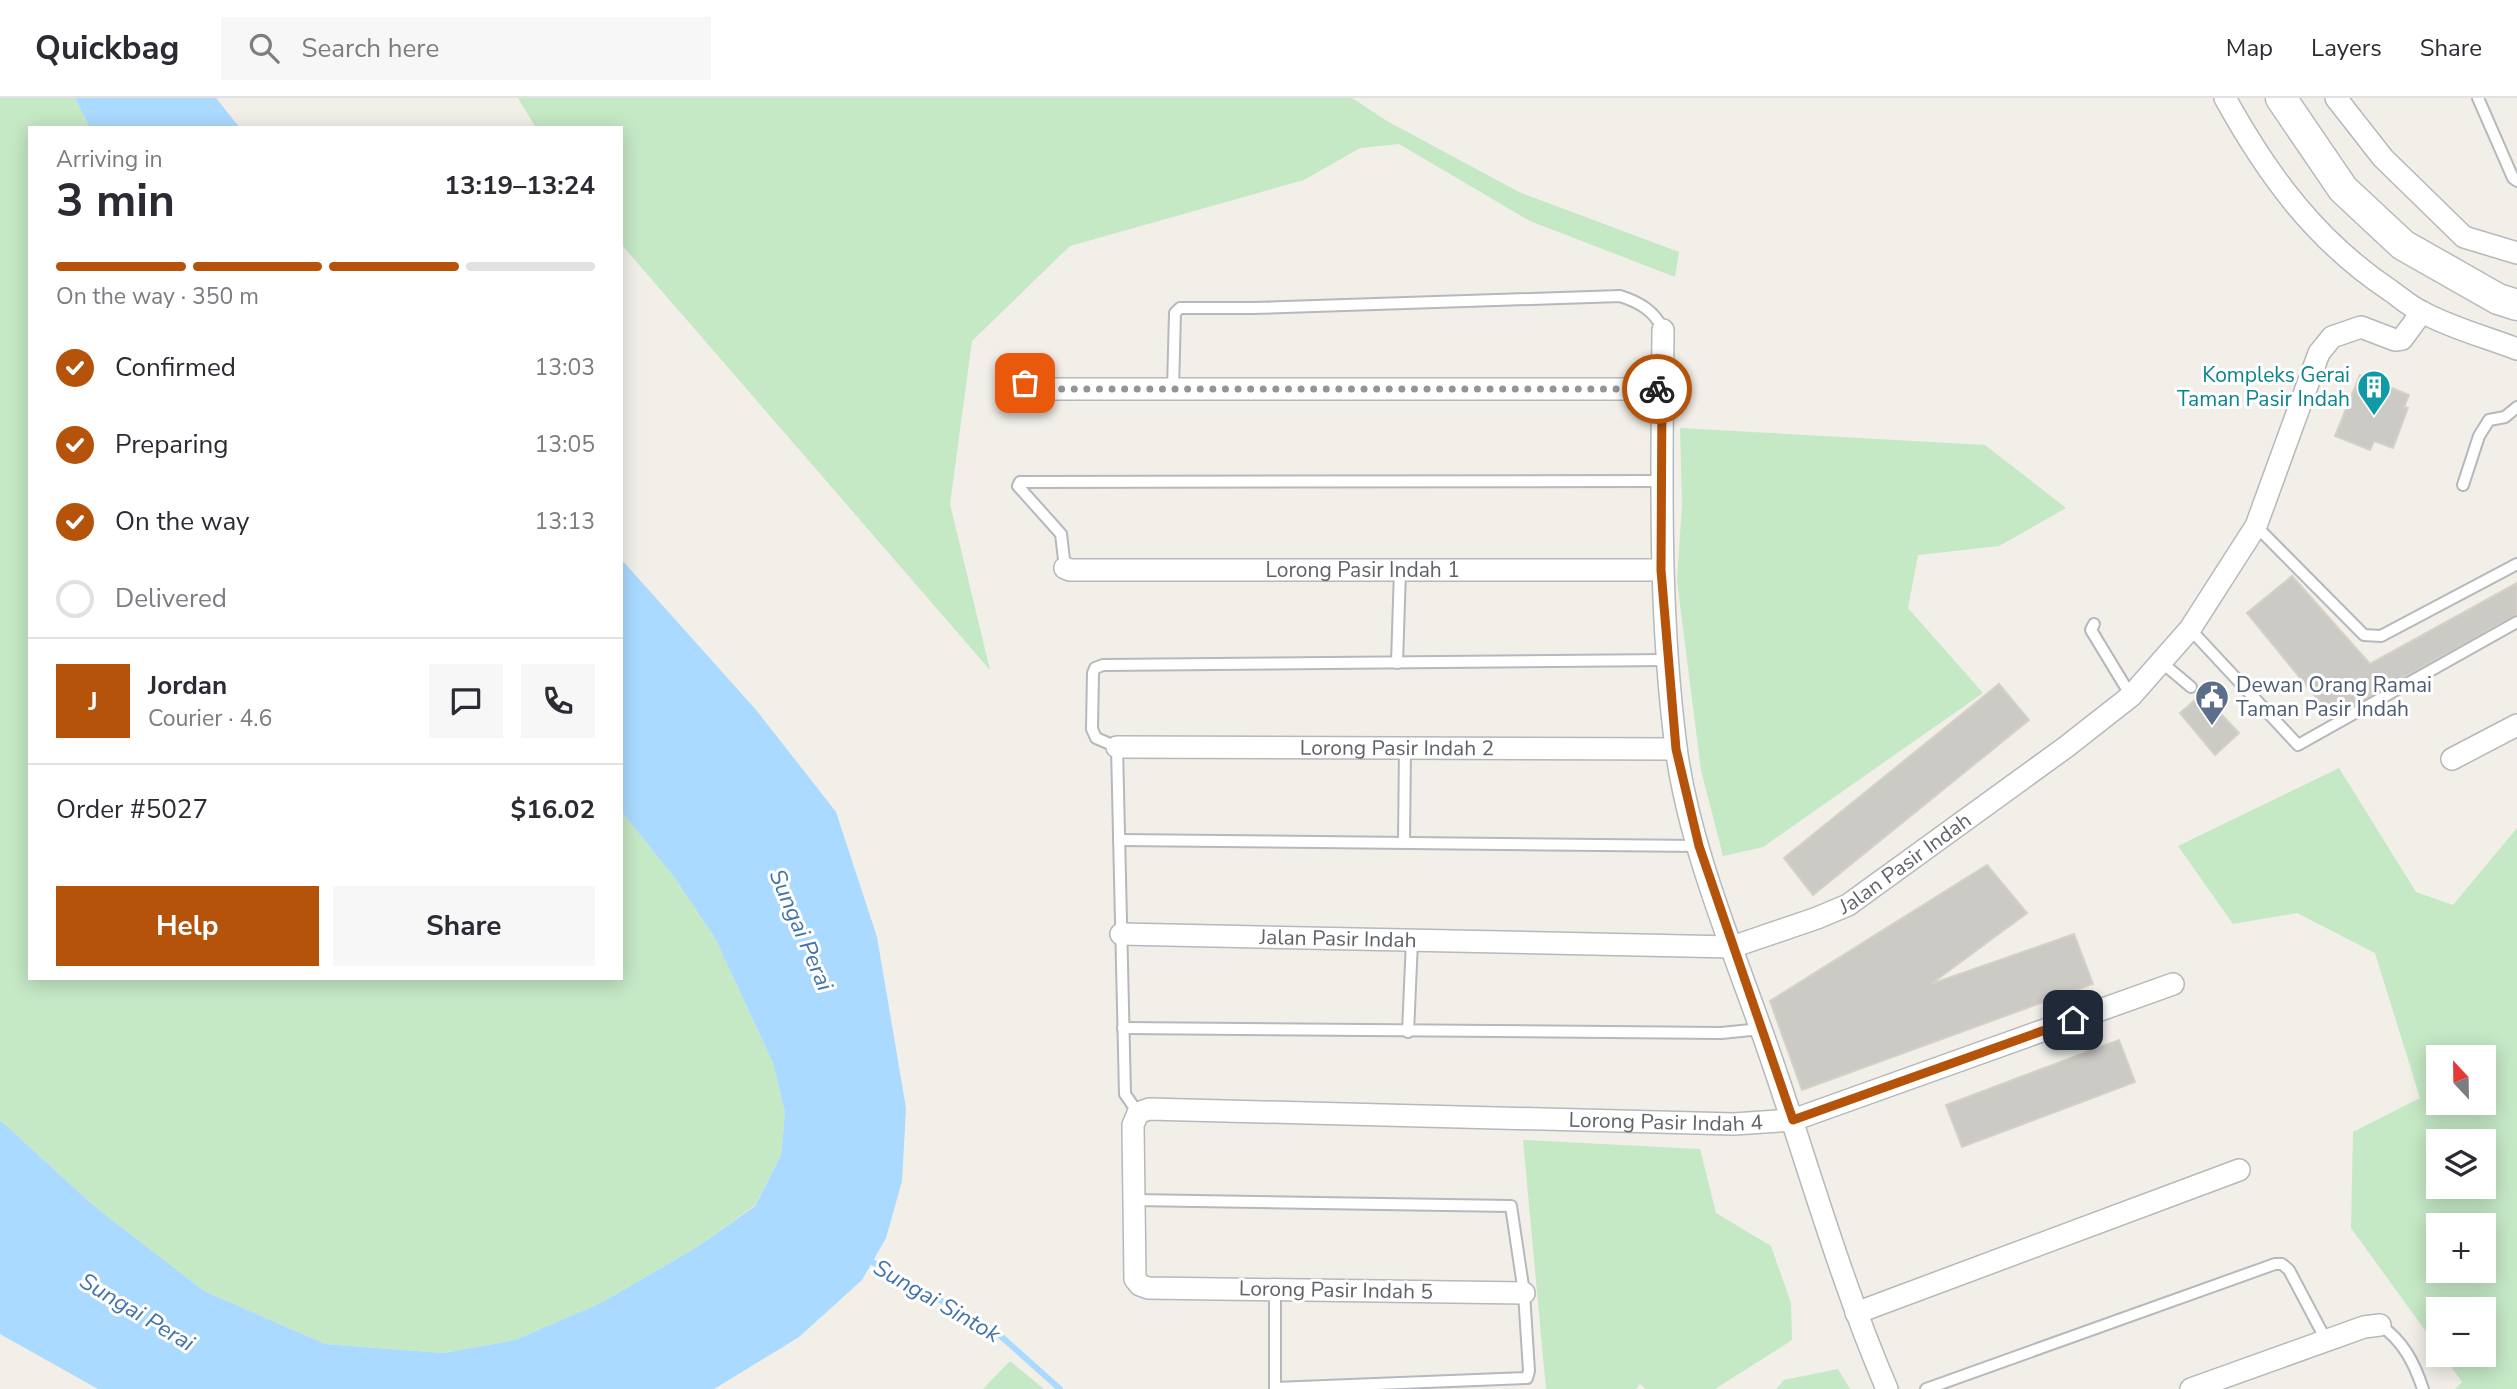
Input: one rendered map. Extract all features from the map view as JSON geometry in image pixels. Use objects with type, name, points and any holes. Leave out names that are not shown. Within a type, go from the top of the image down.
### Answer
[{"type":"main road","points":[[2281,98],[2343,189],[2403,245],[2498,299],[2517,304]]},
{"type":"street","points":[[2225,98],[2244,133],[2284,192],[2323,237],[2360,271],[2422,313],[2517,349]]},
{"type":"street","points":[[2336,98],[2383,159],[2465,237],[2517,253]]},
{"type":"street","name":"Jalan Pasir Indah","points":[[1121,934],[1732,947],[1848,905],[2066,747],[2131,696],[2190,629],[2256,526],[2319,353],[2332,337],[2361,327],[2395,340],[2402,339],[2422,313]]},
{"type":"street","points":[[1663,330],[1661,570],[1676,749],[1699,846],[1732,947],[1793,1120],[1856,1313],[1887,1389]]},
{"type":"street","points":[[1025,383],[1040,389],[1662,389]]},
{"type":"street","name":"Lorong Pasir Indah 1","points":[[1065,568],[1661,570]]},
{"type":"street","points":[[2452,759],[2517,725]]},
{"type":"street","name":"Lorong Pasir Indah 2","points":[[1117,747],[1676,749]]},
{"type":"street","name":"Lorong Pasir Indah 4","points":[[1138,1114],[1149,1110],[1734,1124],[1793,1120],[2174,984]]},
{"type":"street","points":[[1134,1200],[1133,1125],[1138,1114]]},
{"type":"street","points":[[1856,1313],[2239,1170]]},
{"type":"street","name":"Lorong Pasir Indah 5","points":[[1134,1200],[1135,1279],[1148,1288],[1524,1293]]},
{"type":"street","points":[[2191,1389],[2364,1326],[2380,1325]]},
{"type":"lane","points":[[2478,98],[2517,181]]},
{"type":"lane","points":[[1173,389],[1175,313],[1180,308],[1267,308],[1620,296],[1634,300],[1657,317],[1663,330]]},
{"type":"lane","points":[[2463,485],[2484,428],[2489,421],[2505,417],[2517,407]]},
{"type":"lane","points":[[1065,568],[1061,534],[1018,486],[1020,482],[1662,481]]},
{"type":"lane","points":[[2256,526],[2364,635],[2381,636],[2517,564]]},
{"type":"lane","points":[[1397,663],[1400,570]]},
{"type":"lane","points":[[2190,629],[2298,745],[2517,622]]},
{"type":"lane","points":[[2094,624],[2091,630],[2131,696]]},
{"type":"lane","points":[[1138,1114],[1125,1094],[1117,747],[1096,738],[1093,729],[1093,673],[1099,666],[1669,660]]},
{"type":"lane","points":[[2160,661],[2191,687]]},
{"type":"lane","points":[[1404,842],[1405,748]]},
{"type":"lane","points":[[1119,839],[1699,846]]},
{"type":"lane","points":[[1408,1032],[1412,940]]},
{"type":"lane","points":[[1123,1028],[1721,1033],[1761,1029]]},
{"type":"lane","points":[[1134,1200],[1511,1206],[1524,1293],[1529,1371],[1524,1379],[1275,1389],[1275,1290]]},
{"type":"lane","points":[[1926,1389],[2274,1264],[2282,1264],[2289,1270],[2326,1340]]},
{"type":"lane","points":[[2380,1325],[2396,1336],[2415,1365],[2423,1389]]},
{"type":"green space","points":[[0,98],[75,98],[89,126],[28,126],[28,980],[623,980],[623,813],[674,877],[715,938],[773,1063],[785,1113],[781,1155],[755,1205],[697,1247],[601,1303],[515,1340],[444,1353],[325,1344],[204,1291],[94,1206],[0,1120]]},
{"type":"green space","points":[[518,98],[1352,98],[1387,121],[1519,192],[1679,252],[1675,277],[1530,221],[1399,144],[1360,148],[1304,180],[1070,246],[972,341],[950,504],[990,670],[623,246],[623,126],[535,126]]},
{"type":"green space","points":[[1680,428],[1985,445],[2066,508],[1999,546],[1918,555],[1908,608],[1983,693],[1763,847],[1723,856],[1701,770],[1677,581],[1682,504]]},
{"type":"green space","points":[[2339,768],[2416,892],[2453,905],[2517,828],[2517,1389],[2455,1389],[2462,1382],[2451,1367],[2496,1367],[2496,1297],[2426,1297],[2426,1331],[2351,1228],[2353,1132],[2420,1098],[2375,953],[2297,913],[2233,924],[2178,846]]},
{"type":"green space","points":[[1523,1140],[1700,1149],[1716,1213],[1771,1246],[1791,1303],[1792,1340],[1715,1389],[1646,1389],[1640,1384],[1636,1389],[1546,1389]]},
{"type":"green space","points":[[1010,1361],[1044,1389],[983,1389]]},
{"type":"green space","points":[[1838,1369],[1850,1389],[1776,1389],[1784,1380]]},
{"type":"water","points":[[75,98],[216,98],[238,126],[89,126]]},
{"type":"water","name":"Sungai Perai","points":[[623,561],[757,711],[836,812],[877,937],[906,1108],[902,1181],[886,1238],[862,1280],[799,1337],[714,1389],[98,1389],[0,1334],[0,1120],[94,1206],[204,1291],[325,1344],[444,1353],[515,1340],[601,1303],[697,1247],[755,1206],[781,1155],[785,1113],[773,1063],[715,938],[674,877],[623,813]]},
{"type":"building","name":"Kompleks Gerai Taman Pasir Indah","points":[[2360,375],[2409,395],[2404,407],[2408,408],[2393,448],[2374,441],[2370,450],[2335,436]]},
{"type":"building","points":[[2292,576],[2370,664],[2517,583],[2517,614],[2332,717],[2247,613]]},
{"type":"building","points":[[1999,684],[2029,720],[1813,895],[1784,858]]},
{"type":"building","name":"Dewan Orang Ramai Taman Pasir Indah","points":[[2202,694],[2239,733],[2215,755],[2180,713]]},
{"type":"building","points":[[1987,865],[2027,913],[1931,984],[2074,934],[2093,984],[1802,1090],[1770,1001]]},
{"type":"building","points":[[2119,1040],[2135,1082],[1962,1147],[1946,1105]]},
{"type":"waterway","name":"Sungai Sintok","points":[[865,1258],[995,1331],[1060,1389]]},
{"type":"way so far","points":[[1025,383],[1040,389],[1657,389]]},
{"type":"place","name":"Kompleks Gerai Taman Pasir Indah","points":[[2374,417]]},
{"type":"place","name":"Dewan Orang Ramai Taman Pasir Indah","points":[[2212,727]]},
{"type":"route","points":[[1657,389],[1662,389],[1661,570],[1676,749],[1699,846],[1793,1120],[2073,1020]]}]
